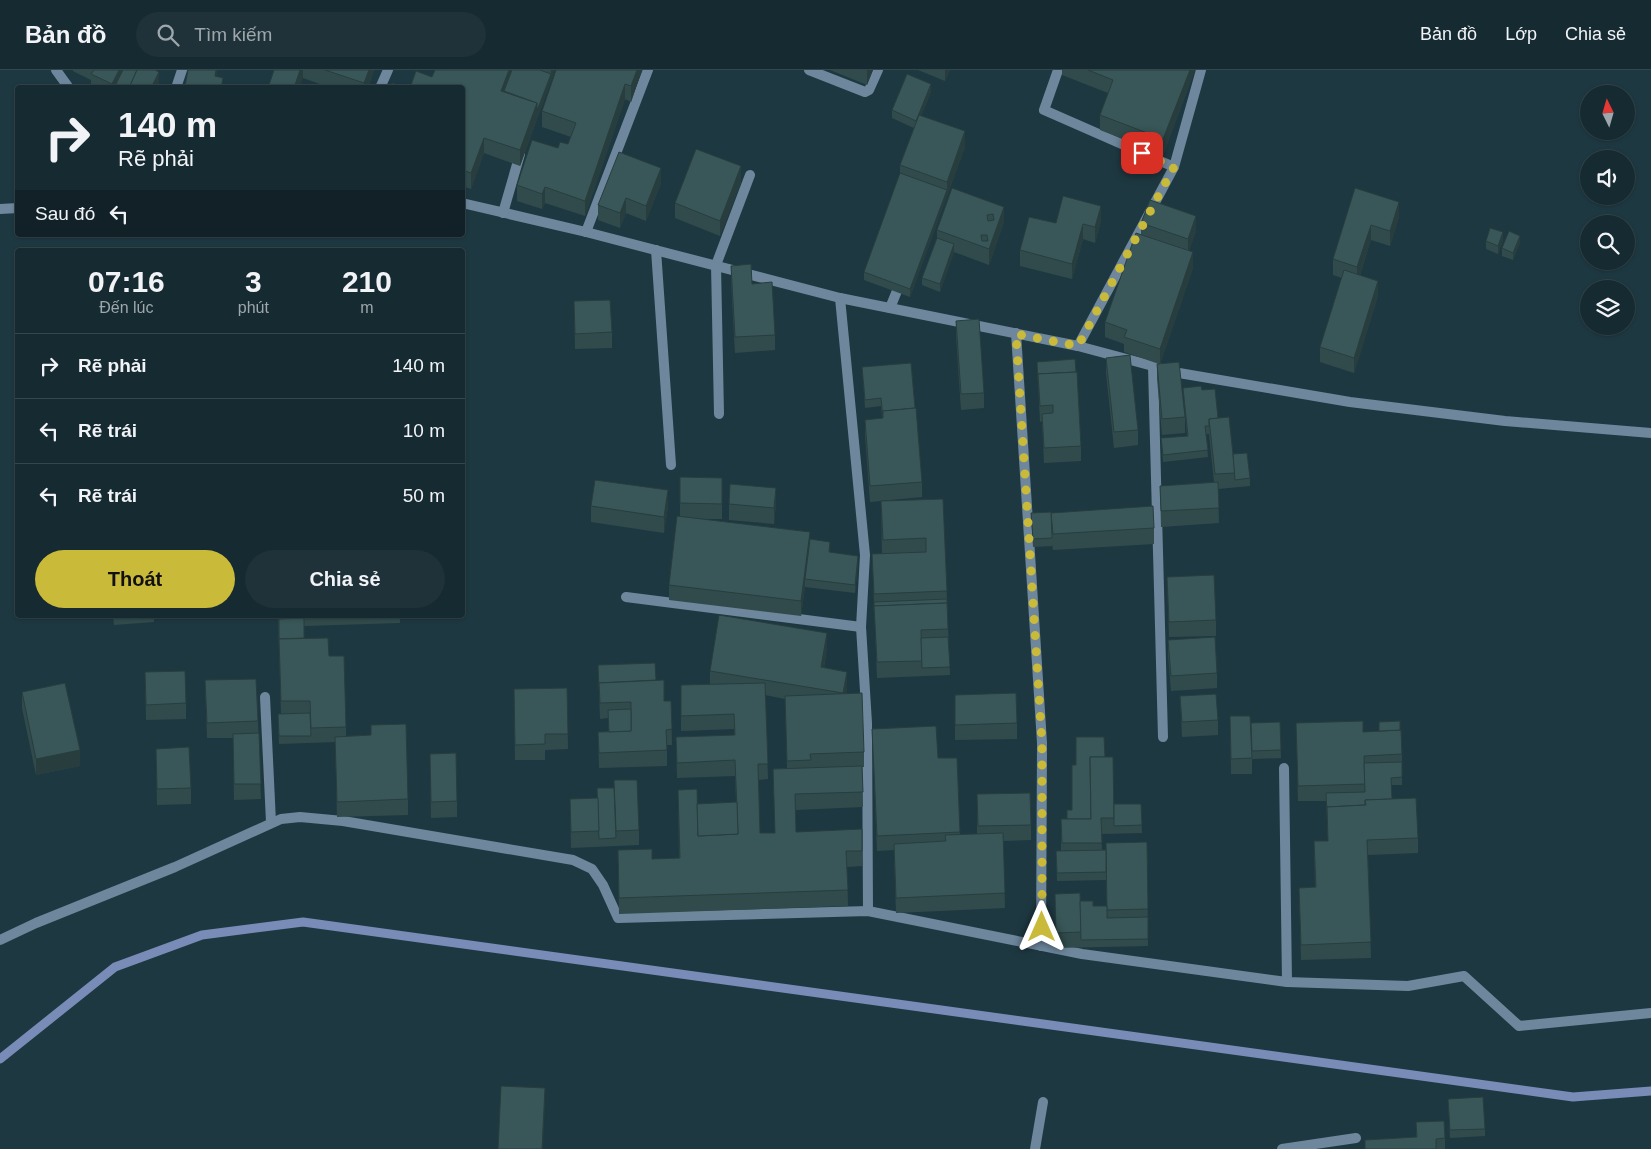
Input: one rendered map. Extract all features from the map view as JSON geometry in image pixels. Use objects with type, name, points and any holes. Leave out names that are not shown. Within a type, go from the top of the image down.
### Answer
[{"type":"street","points":[[56,70],[67,85]]},
{"type":"street","points":[[177,85],[182,70]]},
{"type":"street","points":[[381,85],[388,70]]},
{"type":"street","points":[[586,232],[648,70]]},
{"type":"street","points":[[809,70],[865,92],[869,90],[878,70]]},
{"type":"street","points":[[1058,70],[1044,110],[1174,167]]},
{"type":"street","points":[[1078,346],[1174,167],[1201,70]]},
{"type":"street","points":[[503,213],[522,146]]},
{"type":"street","points":[[719,414],[716,266],[750,175]]},
{"type":"street","points":[[465,205],[586,232],[840,298],[1078,346],[1179,373],[1350,402],[1505,421],[1651,432]]},
{"type":"street","points":[[0,209],[15,208]]},
{"type":"street","points":[[656,250],[671,464]]},
{"type":"street","points":[[890,308],[905,271]]},
{"type":"street","points":[[840,298],[865,556],[860,627],[867,723],[868,911]]},
{"type":"street","points":[[1016,334],[1042,743],[1042,946]]},
{"type":"street","points":[[1153,366],[1163,737]]},
{"type":"street","points":[[626,597],[860,627]]},
{"type":"street","points":[[265,697],[271,822]]},
{"type":"street","points":[[1284,768],[1287,982]]},
{"type":"street","points":[[0,940],[36,923],[175,867],[271,822],[300,817],[343,821],[573,860],[592,869],[603,885],[618,918],[868,911],[1082,954],[1287,982],[1408,986],[1464,976],[1519,1026],[1651,1013]]},
{"type":"street","points":[[1034,1149],[1043,1102]]},
{"type":"street","points":[[1282,1149],[1356,1138]]},
{"type":"building","points":[[94,70],[119,70],[112,84],[91,74]]},
{"type":"building","points":[[123,70],[137,70],[130,85],[116,85]]},
{"type":"building","points":[[137,70],[155,70],[159,72],[152,85],[130,85]]},
{"type":"building","points":[[188,70],[216,70],[215,76],[223,78],[222,85],[185,85]]},
{"type":"building","points":[[274,70],[300,70],[295,85],[269,85]]},
{"type":"building","points":[[325,70],[369,70],[364,83]]},
{"type":"building","points":[[435,70],[509,70],[501,91],[537,103],[520,150],[484,138],[471,173],[465,171],[465,85],[411,85],[416,71],[432,77]]},
{"type":"building","points":[[512,70],[540,70],[551,74],[537,111],[537,103],[504,91]]},
{"type":"building","points":[[556,70],[637,70],[631,86],[625,84],[585,201],[545,187],[542,194],[517,185],[532,140],[558,148],[560,142],[568,144],[576,123],[542,111]]},
{"type":"building","points":[[1088,70],[1190,70],[1163,139],[1100,115],[1113,80]]},
{"type":"building","points":[[907,74],[931,84],[916,121],[892,110]]},
{"type":"building","points":[[919,115],[965,131],[947,182],[900,165]]},
{"type":"building","points":[[696,149],[741,166],[720,221],[675,203]]},
{"type":"building","points":[[619,152],[661,168],[646,206],[626,198],[620,213],[598,205]]},
{"type":"building","points":[[900,173],[947,190],[910,289],[864,272]]},
{"type":"building","points":[[952,188],[1004,207],[989,249],[937,230]],"holes":[[[993,214],[994,220],[988,221],[987,215]],[[981,235],[987,235],[988,241],[982,241]]]},
{"type":"building","points":[[1355,188],[1399,202],[1390,231],[1371,225],[1357,267],[1333,259]]},
{"type":"building","points":[[1063,196],[1101,206],[1095,227],[1083,224],[1072,264],[1020,250],[1029,217],[1056,223]]},
{"type":"building","points":[[1150,200],[1196,216],[1188,239],[1141,223]]},
{"type":"building","points":[[1490,228],[1503,232],[1498,246],[1486,241]]},
{"type":"building","points":[[1509,231],[1520,236],[1513,253],[1502,248]]},
{"type":"building","points":[[1136,233],[1193,252],[1160,349],[1124,337],[1127,330],[1105,322]]},
{"type":"building","points":[[937,238],[954,244],[940,284],[922,278]]},
{"type":"building","points":[[751,264],[752,284],[772,282],[775,335],[735,337],[731,266]]},
{"type":"building","points":[[1344,270],[1378,281],[1354,358],[1320,347]]},
{"type":"building","points":[[610,300],[612,332],[575,334],[574,301]]},
{"type":"building","points":[[979,319],[984,393],[961,394],[956,321]]},
{"type":"building","points":[[1130,355],[1138,430],[1114,432],[1106,358]]},
{"type":"building","points":[[1075,359],[1076,372],[1038,374],[1038,382],[1037,362]]},
{"type":"building","points":[[1179,362],[1185,417],[1162,419],[1157,364]]},
{"type":"building","points":[[911,363],[915,408],[883,411],[883,418],[881,398],[865,400],[862,367]]},
{"type":"building","points":[[1077,372],[1081,446],[1044,448],[1042,414],[1053,413],[1053,405],[1040,406],[1038,374]]},
{"type":"building","points":[[1201,386],[1202,390],[1215,389],[1218,418],[1209,419],[1209,426],[1205,426],[1208,450],[1163,455],[1161,438],[1188,436],[1183,388]]},
{"type":"building","points":[[916,408],[922,482],[870,486],[865,420],[883,418],[883,411]]},
{"type":"building","points":[[1229,417],[1235,473],[1215,474],[1209,419]]},
{"type":"building","points":[[1247,453],[1250,478],[1235,480],[1233,454]]},
{"type":"building","points":[[680,477],[722,478],[722,504],[680,503]]},
{"type":"building","points":[[595,480],[668,490],[664,517],[591,506]]},
{"type":"building","points":[[1218,482],[1219,508],[1161,511],[1160,486]]},
{"type":"building","points":[[730,484],[776,488],[774,508],[729,504]]},
{"type":"building","points":[[943,499],[947,591],[874,594],[872,554],[926,552],[926,538],[883,540],[881,501]]},
{"type":"building","points":[[1153,506],[1154,528],[1053,534],[1051,513]]},
{"type":"building","points":[[1051,512],[1052,538],[1033,539],[1031,513]]},
{"type":"building","points":[[677,516],[810,532],[801,601],[669,585]]},
{"type":"building","points":[[810,539],[830,542],[829,552],[858,556],[855,585],[805,579]]},
{"type":"building","points":[[1214,575],[1216,620],[1169,622],[1167,577]]},
{"type":"building","points":[[947,599],[947,603],[874,606],[874,602]]},
{"type":"building","points":[[947,603],[948,629],[921,630],[922,661],[877,662],[874,606]]},
{"type":"building","points":[[719,615],[827,633],[821,667],[847,672],[843,693],[710,671]]},
{"type":"building","points":[[304,618],[304,638],[279,639],[279,619]]},
{"type":"building","points":[[948,637],[950,667],[922,668],[921,638]]},
{"type":"building","points":[[1215,637],[1217,673],[1171,676],[1168,640]]},
{"type":"building","points":[[328,638],[329,656],[344,656],[346,727],[311,728],[310,701],[281,701],[279,639]]},
{"type":"building","points":[[655,663],[656,680],[599,683],[599,690],[598,665]]},
{"type":"building","points":[[185,671],[186,703],[146,705],[145,672]]},
{"type":"building","points":[[256,679],[258,721],[207,723],[205,680]]},
{"type":"building","points":[[664,680],[664,701],[671,701],[672,729],[666,730],[667,750],[599,753],[598,732],[631,731],[631,702],[600,703],[599,683]]},
{"type":"building","points":[[65,683],[80,750],[36,759],[22,692]]},
{"type":"building","points":[[765,683],[768,764],[758,764],[760,833],[775,833],[773,769],[862,766],[863,792],[795,794],[796,832],[862,829],[862,851],[846,851],[848,890],[619,898],[618,850],[652,849],[652,859],[680,858],[678,790],[697,789],[698,836],[738,834],[735,760],[677,763],[676,737],[735,735],[734,714],[681,716],[681,685]]},
{"type":"building","points":[[567,688],[568,734],[545,734],[545,744],[515,745],[514,689]]},
{"type":"building","points":[[862,693],[864,752],[810,754],[811,760],[787,761],[785,696]]},
{"type":"building","points":[[1016,693],[1017,723],[955,725],[955,695]]},
{"type":"building","points":[[1216,694],[1218,720],[1182,722],[1180,696]]},
{"type":"building","points":[[631,709],[631,731],[609,732],[608,710]]},
{"type":"building","points":[[310,713],[311,736],[279,736],[278,714]]},
{"type":"building","points":[[1230,716],[1250,716],[1252,758],[1231,759]]},
{"type":"building","points":[[1363,721],[1363,732],[1401,730],[1402,754],[1364,756],[1365,784],[1298,786],[1296,723]]},
{"type":"building","points":[[1400,721],[1400,730],[1379,731],[1379,722]]},
{"type":"building","points":[[1280,722],[1281,750],[1252,751],[1251,723]]},
{"type":"building","points":[[406,724],[408,799],[337,802],[335,737],[371,735],[371,725]]},
{"type":"building","points":[[936,726],[938,758],[957,758],[960,832],[877,836],[872,729]]},
{"type":"building","points":[[259,733],[261,784],[234,784],[233,734]]},
{"type":"building","points":[[1076,737],[1104,737],[1105,757],[1090,757],[1091,819],[1067,819],[1067,810],[1072,810],[1072,765],[1076,765]]},
{"type":"building","points":[[189,747],[191,788],[157,789],[156,749]]},
{"type":"building","points":[[456,753],[457,801],[431,802],[430,754]]},
{"type":"building","points":[[1090,757],[1113,757],[1114,818],[1101,818],[1102,843],[1062,843],[1061,819],[1091,819]]},
{"type":"building","points":[[1402,762],[1402,777],[1391,778],[1392,799],[1365,800],[1365,805],[1327,807],[1327,814],[1326,793],[1365,792],[1364,763]]},
{"type":"building","points":[[614,780],[637,780],[639,830],[616,831]]},
{"type":"building","points":[[597,788],[614,788],[616,838],[599,839]]},
{"type":"building","points":[[1030,793],[1031,825],[978,826],[977,794]]},
{"type":"building","points":[[598,798],[599,831],[571,832],[570,799]]},
{"type":"building","points":[[1416,798],[1418,838],[1367,840],[1371,942],[1301,945],[1299,888],[1316,887],[1314,841],[1328,841],[1327,807],[1366,805],[1365,800]]},
{"type":"building","points":[[737,802],[738,834],[698,836],[697,804]]},
{"type":"building","points":[[1114,804],[1141,804],[1142,825],[1114,826]]},
{"type":"building","points":[[1003,833],[1005,893],[896,898],[894,844],[946,841],[945,835]]},
{"type":"building","points":[[1147,842],[1148,909],[1107,910],[1106,843]]},
{"type":"building","points":[[1106,850],[1106,872],[1057,873],[1056,851]]},
{"type":"building","points":[[1080,893],[1081,932],[1056,933],[1055,894]]},
{"type":"building","points":[[1080,901],[1093,901],[1093,906],[1107,906],[1107,918],[1148,917],[1148,939],[1081,940]]},
{"type":"building","points":[[501,1086],[545,1088],[542,1149],[498,1149]]},
{"type":"building","points":[[1483,1097],[1485,1129],[1450,1130],[1448,1099]]},
{"type":"building","points":[[1444,1121],[1445,1138],[1436,1139],[1436,1149],[1365,1149],[1365,1140],[1417,1137],[1416,1122]]},
{"type":"waterway","points":[[0,1059],[115,967],[202,935],[303,922],[1573,1097],[1651,1091]]},
{"type":"route","points":[[1042,927],[1042,743],[1016,334],[1078,346],[1174,167],[1142,153]]}]
